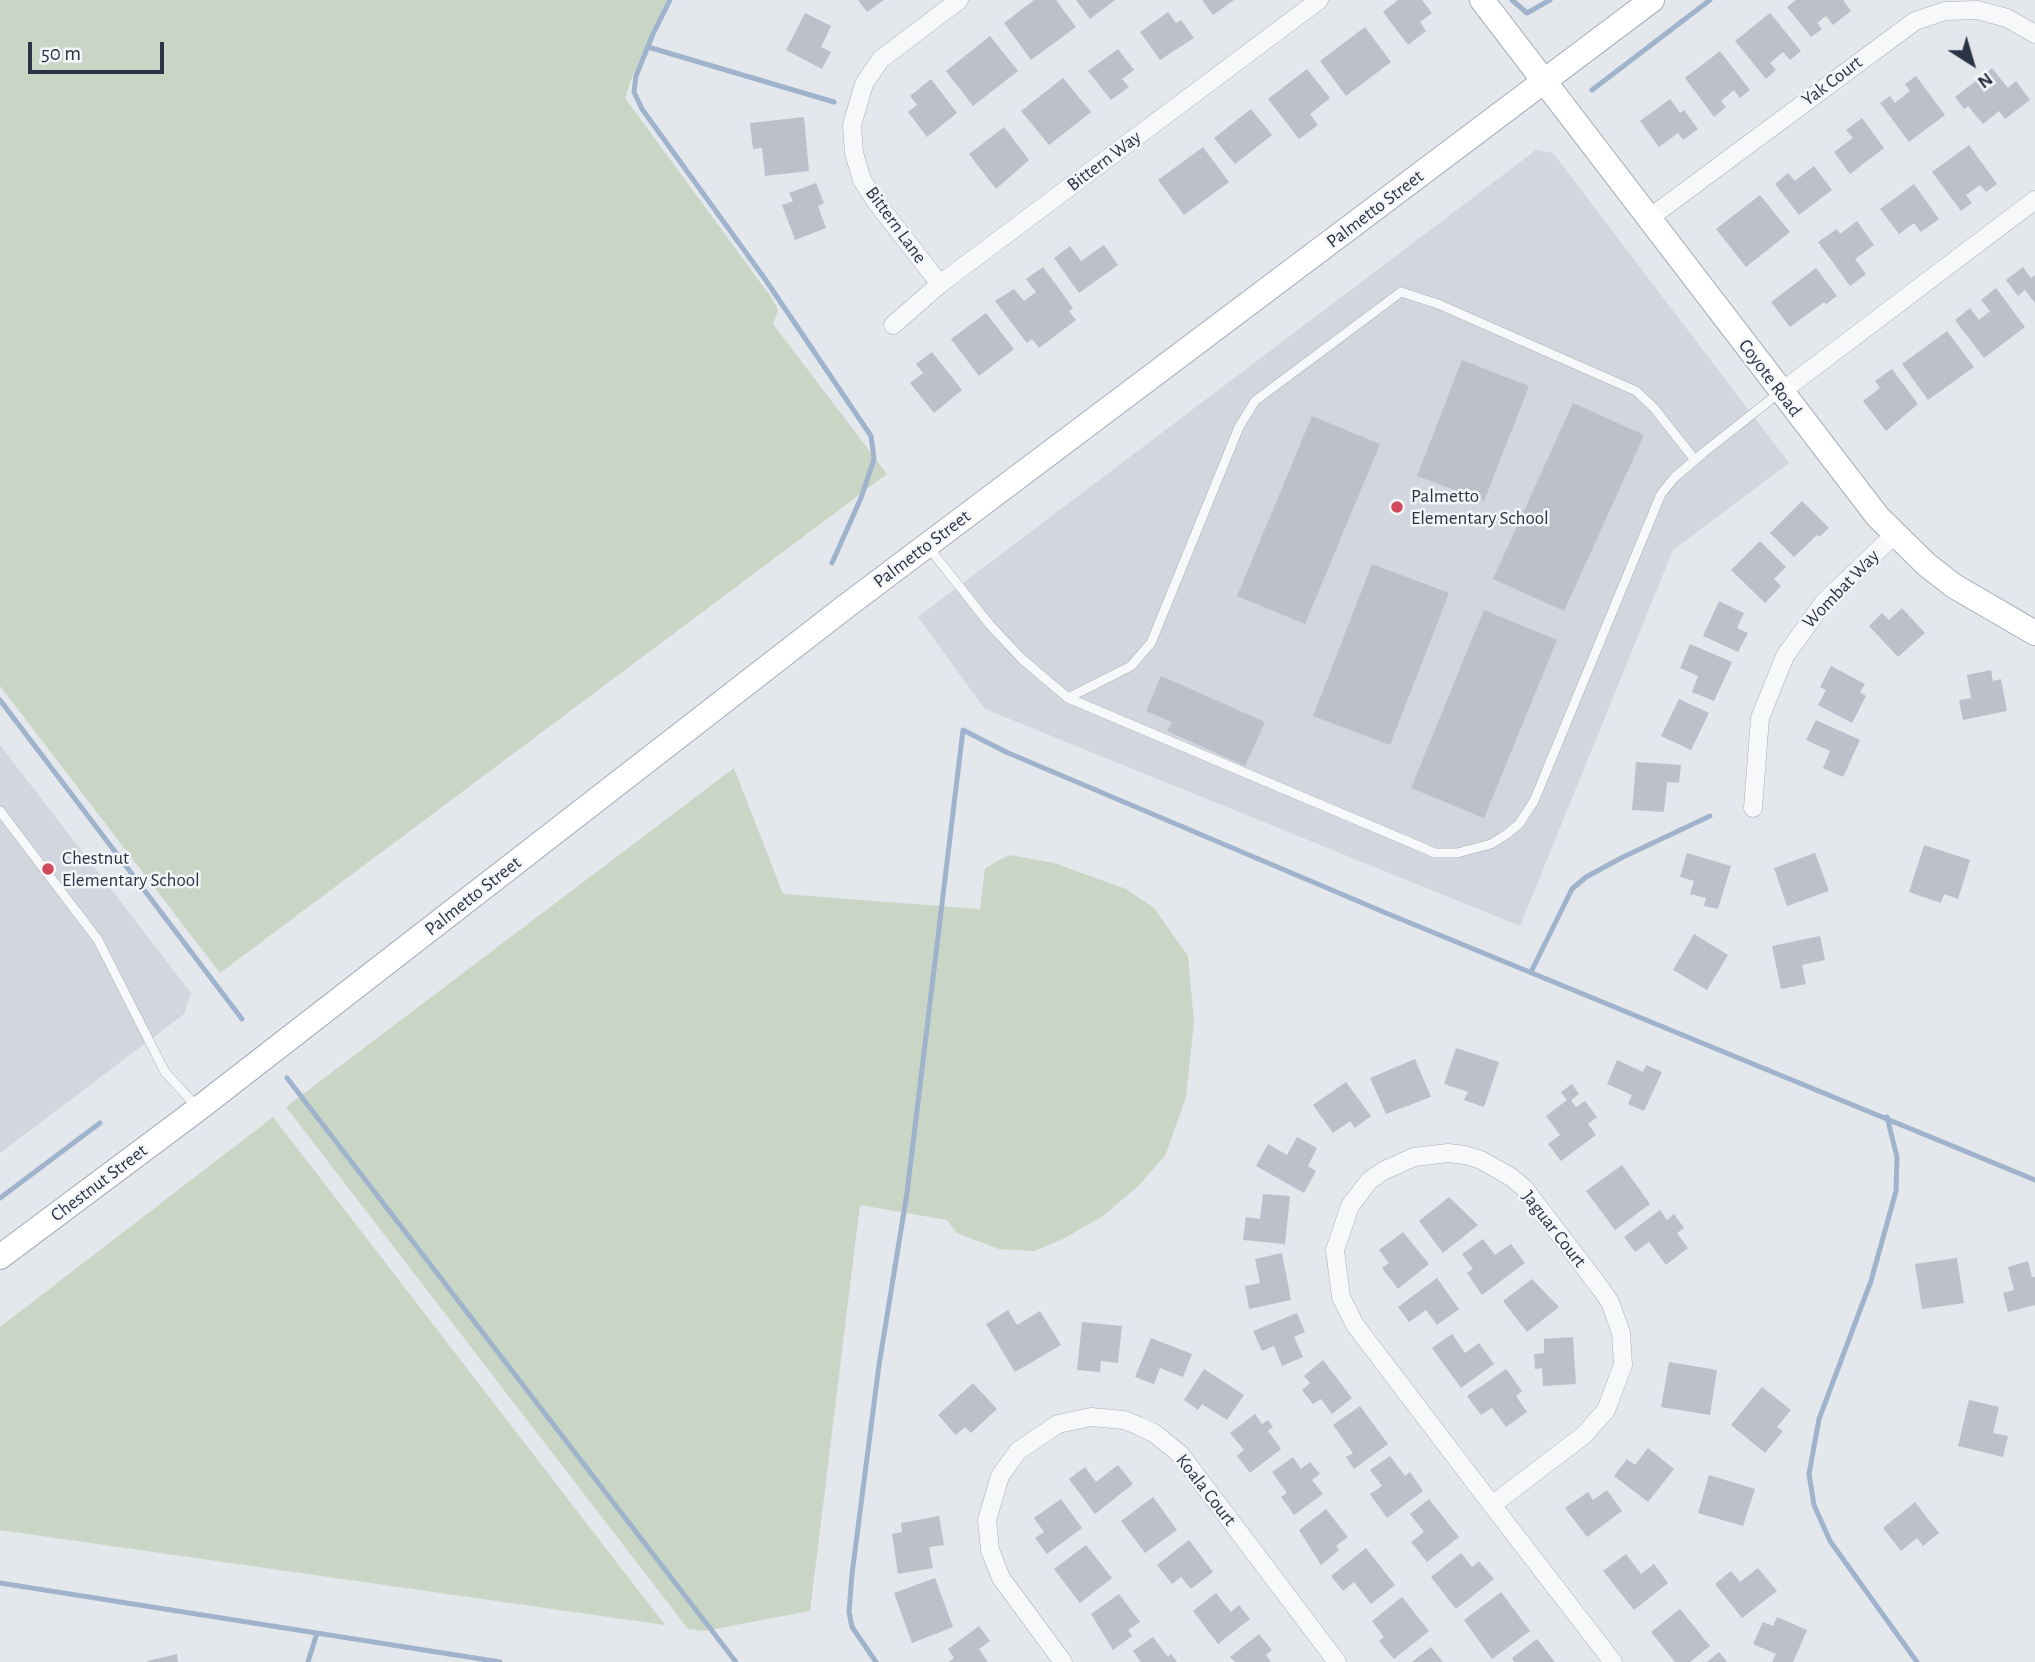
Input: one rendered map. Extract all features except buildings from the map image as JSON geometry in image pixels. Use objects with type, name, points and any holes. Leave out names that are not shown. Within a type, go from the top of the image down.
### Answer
[{"type":"main road","name":"Coyote Road","points":[[1482,0],[1781,392],[1894,535],[1954,586],[2035,633]]},
{"type":"main road","name":"Palmetto Street","points":[[198,1109],[927,545],[1652,0]]},
{"type":"main road","name":"Chestnut Street","points":[[0,1257],[198,1109]]},
{"type":"street","name":"Bittern Lane","points":[[940,284],[862,180],[854,153],[852,125],[861,90],[880,60],[959,0]]},
{"type":"street","name":"Bittern Way","points":[[893,325],[940,284],[1318,0]]},
{"type":"street","name":"Yak Court","points":[[1648,219],[1915,21],[1945,11],[1977,10],[2007,18],[2035,34]]},
{"type":"street","points":[[1781,392],[2035,200]]},
{"type":"street","name":"Wombat Way","points":[[1753,808],[1760,718],[1785,656],[1824,602],[1894,535]]},
{"type":"street","name":"Jaguar Court","points":[[1492,1505],[1584,1434],[1606,1410],[1621,1373],[1621,1333],[1610,1302],[1524,1188],[1511,1177],[1481,1160],[1465,1155],[1448,1153],[1414,1157],[1382,1171],[1369,1181],[1350,1206],[1336,1242],[1337,1281],[1355,1325],[1492,1505],[1613,1662]]},
{"type":"street","name":"Koala Court","points":[[1063,1662],[1001,1578],[990,1550],[987,1520],[1000,1476],[1018,1451],[1058,1424],[1091,1417],[1115,1419],[1139,1426],[1161,1438],[1180,1454],[1338,1662]]},
{"type":"lane","points":[[1068,698],[1131,666],[1151,643],[1239,427],[1255,401],[1401,292],[1438,304],[1636,391],[1663,418],[1695,460]]},
{"type":"lane","points":[[927,545],[990,625],[1022,659],[1068,698],[1435,853],[1457,853],[1491,844],[1519,824],[1534,801],[1661,494],[1695,460],[1781,392]]},
{"type":"lane","points":[[0,811],[98,940],[165,1072],[198,1109]]},
{"type":"shaded area","name":"Palmetto Elementary School","points":[[1536,150],[1553,153],[1789,463],[1673,550],[1520,926],[985,709],[918,617]]},
{"type":"shaded area","name":"Chestnut Elementary School","points":[[0,745],[191,993],[184,1014],[0,1153]]},
{"type":"green space","points":[[0,0],[667,0],[625,98],[771,297],[778,310],[773,324],[887,474],[220,973],[0,686]]},
{"type":"green space","points":[[734,768],[783,894],[980,909],[985,869],[995,862],[1010,855],[1054,863],[1126,889],[1154,908],[1188,956],[1194,1022],[1186,1097],[1165,1156],[1137,1187],[1103,1216],[1063,1239],[1034,1251],[999,1249],[957,1233],[947,1220],[860,1205],[810,1611],[704,1631],[688,1629],[286,1107]]},
{"type":"green space","points":[[273,1117],[665,1625],[0,1530],[0,1327]]},
{"type":"waterway","points":[[670,0],[636,76],[634,92],[642,109],[765,279],[871,436],[874,459],[861,498],[832,563]]},
{"type":"waterway","points":[[1512,0],[1527,13],[1550,0]]},
{"type":"waterway","points":[[1592,90],[1710,0]]},
{"type":"waterway","points":[[648,47],[834,102]]},
{"type":"waterway","points":[[0,700],[242,1019]]},
{"type":"waterway","points":[[876,1662],[852,1627],[849,1612],[852,1574],[879,1365],[907,1193],[963,730],[1006,752],[1386,913],[2035,1180]]},
{"type":"waterway","points":[[1531,972],[1572,889],[1586,877],[1623,857],[1710,816]]},
{"type":"waterway","points":[[287,1078],[736,1662]]},
{"type":"waterway","points":[[1887,1117],[1897,1157],[1896,1191],[1871,1281],[1819,1419],[1809,1474],[1814,1505],[1830,1541],[1917,1662]]},
{"type":"waterway","points":[[0,1198],[100,1123]]},
{"type":"waterway","points":[[0,1583],[500,1662]]},
{"type":"waterway","points":[[308,1662],[317,1633]]},
{"type":"place","name":"Palmetto Elementary School","points":[[1397,507]]},
{"type":"place","name":"Chestnut Elementary School","points":[[48,869]]}]
